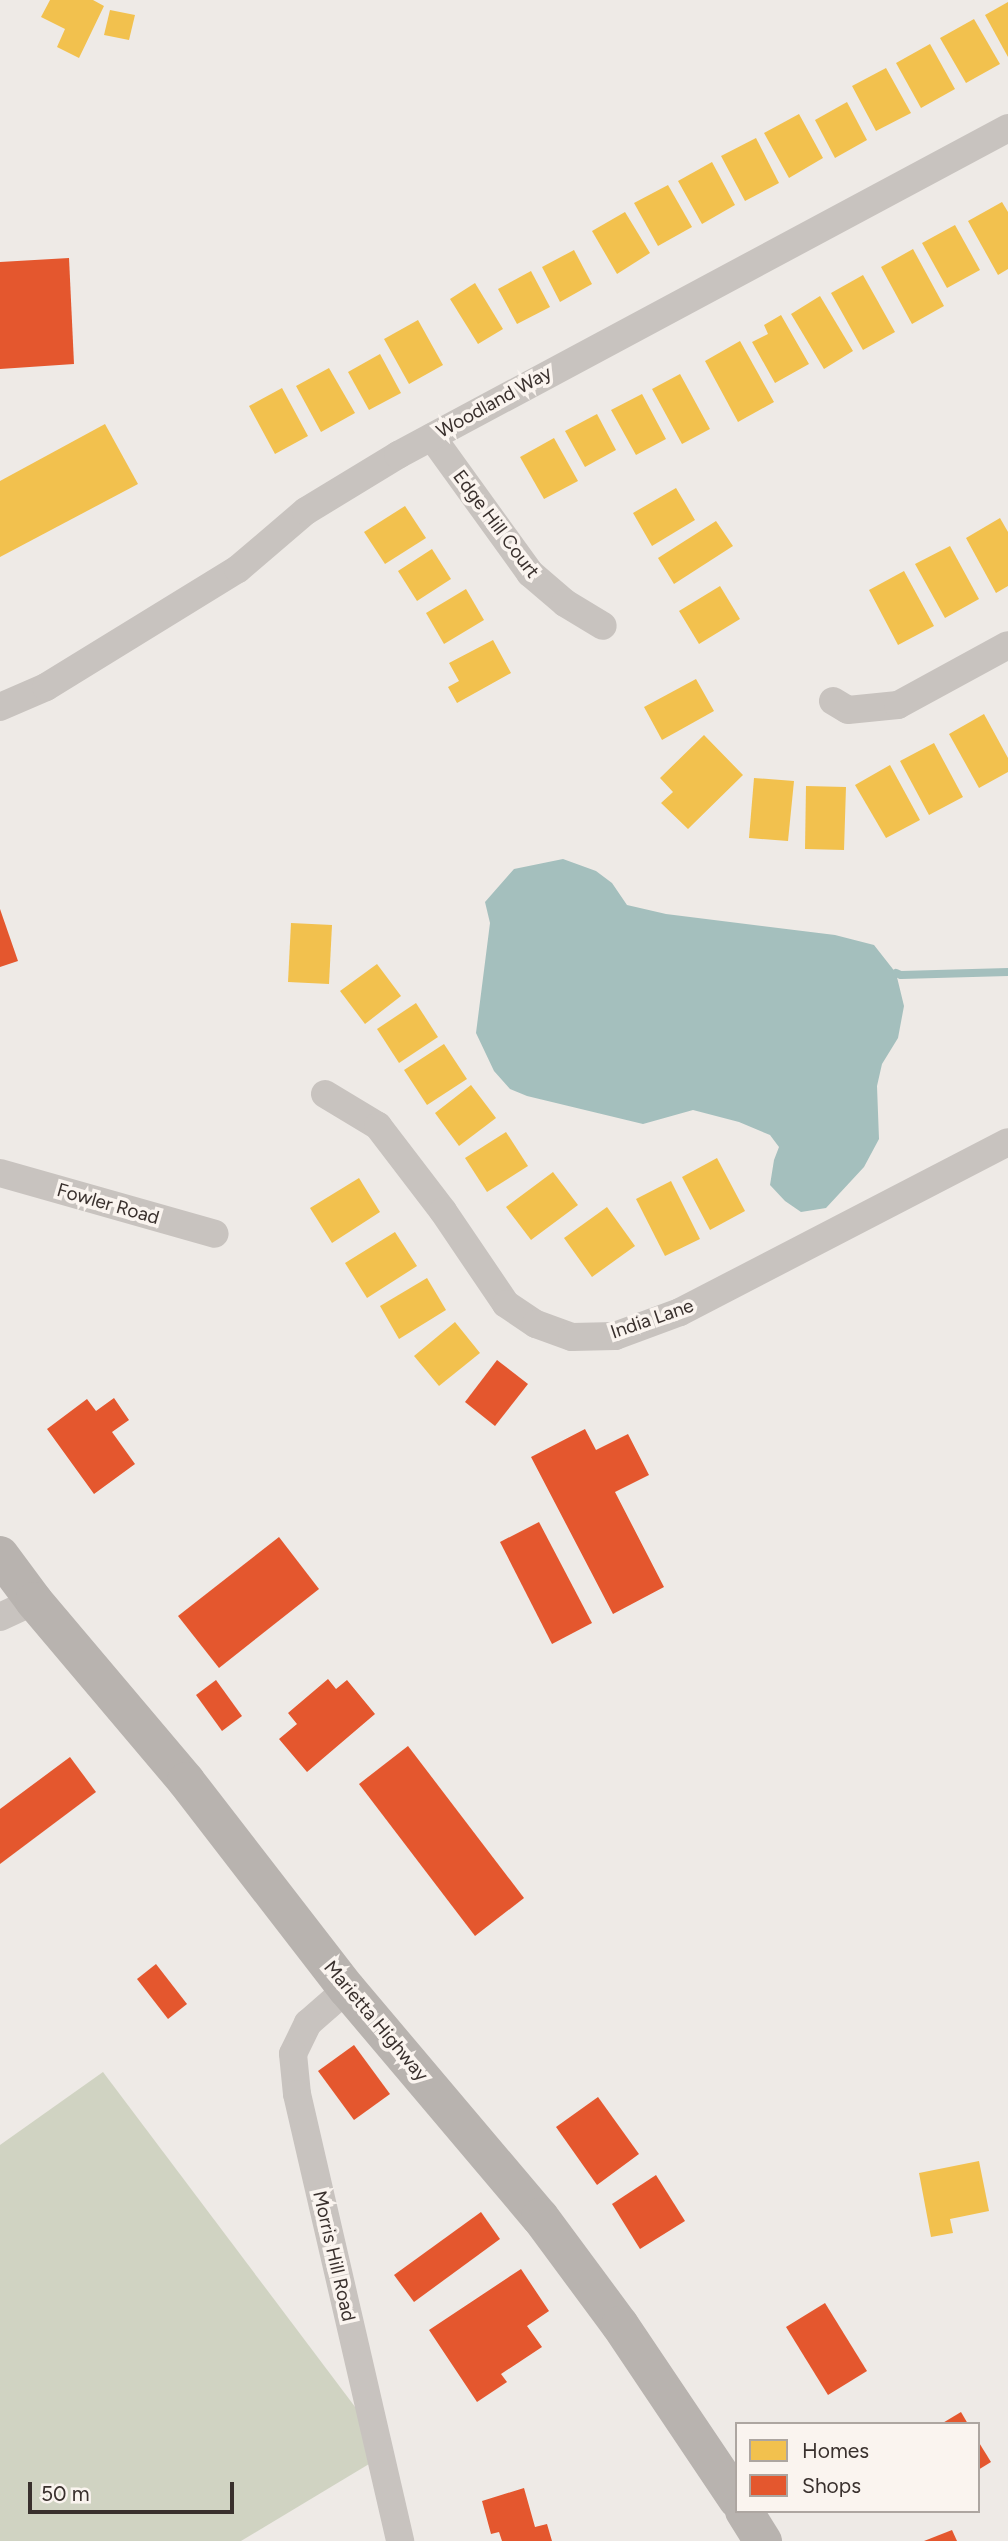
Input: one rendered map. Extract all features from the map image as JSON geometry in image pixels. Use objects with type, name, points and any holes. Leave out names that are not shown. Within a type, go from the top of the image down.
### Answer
[{"type":"main road","name":"Marietta Highway","points":[[0,1555],[34,1601],[186,1781],[347,1989],[540,2217],[628,2336],[735,2496]]},
{"type":"main road","points":[[745,2513],[763,2541]]},
{"type":"street","name":"Woodland Way","points":[[0,707],[46,687],[238,569],[306,511],[432,437],[1008,128]]},
{"type":"street","name":"Edge Hill Court","points":[[432,437],[530,573],[565,603],[603,626]]},
{"type":"street","points":[[834,701],[848,710],[898,705],[1008,645]]},
{"type":"street","name":"India Lane","points":[[325,1094],[378,1126],[443,1211],[506,1304],[536,1324],[572,1337],[615,1336],[680,1312],[1008,1142]]},
{"type":"street","name":"Fowler Road","points":[[0,1173],[215,1234]]},
{"type":"street","points":[[0,1617],[34,1601]]},
{"type":"street","name":"Morris Hill Road","points":[[347,1989],[308,2023],[293,2054],[297,2094],[337,2277],[400,2541]]},
{"type":"green space","points":[[103,2072],[389,2452],[241,2541],[0,2541],[0,2145]]},
{"type":"water","points":[[563,859],[596,871],[612,883],[627,905],[666,914],[835,935],[874,945],[896,973],[904,1006],[898,1038],[882,1064],[877,1086],[879,1139],[864,1167],[826,1208],[801,1212],[785,1201],[770,1185],[779,1147],[770,1135],[739,1122],[693,1110],[643,1124],[527,1096],[510,1089],[494,1071],[476,1033],[490,923],[485,902],[514,869]]},
{"type":"building: Homes","points":[[50,0],[93,0],[104,6],[79,58],[57,47],[65,29],[41,17]]},
{"type":"building: Homes","points":[[1008,2],[1008,57],[985,15]]},
{"type":"building: Homes","points":[[110,10],[135,15],[129,40],[104,35]]},
{"type":"building: Homes","points":[[974,19],[1000,64],[966,83],[940,38]]},
{"type":"building: Homes","points":[[930,44],[955,89],[921,108],[896,63]]},
{"type":"building: Homes","points":[[886,68],[911,113],[876,131],[852,86]]},
{"type":"building: Homes","points":[[847,102],[867,140],[835,158],[815,120]]},
{"type":"building: Homes","points":[[799,114],[823,158],[789,178],[764,133]]},
{"type":"building: Homes","points":[[756,138],[779,183],[745,201],[721,156]]},
{"type":"building: Homes","points":[[712,162],[735,205],[702,224],[678,181]]},
{"type":"building: Homes","points":[[668,185],[692,227],[658,246],[634,203]]},
{"type":"building: Homes","points":[[1002,202],[1008,212],[1008,269],[998,275],[968,221]]},
{"type":"building: Homes","points":[[625,212],[650,253],[617,274],[592,231]]},
{"type":"building: Homes","points":[[955,225],[980,270],[947,288],[922,243]]},
{"type":"building: Homes","points":[[913,249],[944,306],[912,324],[881,267]]},
{"type":"building: Homes","points":[[574,250],[592,284],[560,302],[542,267]]},
{"type":"building: Homes","points":[[531,271],[550,307],[517,324],[498,289]]},
{"type":"building: Homes","points":[[863,275],[895,332],[863,350],[831,293]]},
{"type":"building: Homes","points":[[475,283],[503,329],[478,344],[450,299]]},
{"type":"building: Homes","points":[[820,296],[853,351],[824,369],[791,314]]},
{"type":"building: Homes","points":[[781,315],[809,364],[775,383],[752,342],[768,334],[764,325]]},
{"type":"building: Homes","points":[[418,320],[443,365],[409,384],[384,339]]},
{"type":"building: Homes","points":[[740,341],[774,402],[738,422],[705,361]]},
{"type":"building: Homes","points":[[380,354],[401,393],[369,410],[348,372]]},
{"type":"building: Homes","points":[[329,368],[355,413],[321,432],[296,386]]},
{"type":"building: Homes","points":[[680,374],[710,429],[682,444],[652,389]]},
{"type":"building: Homes","points":[[282,388],[308,436],[275,454],[249,406]]},
{"type":"building: Homes","points":[[642,394],[666,439],[636,455],[611,410]]},
{"type":"building: Homes","points":[[597,414],[616,450],[585,467],[565,431]]},
{"type":"building: Homes","points":[[105,424],[138,484],[0,557],[0,481]]},
{"type":"building: Homes","points":[[554,438],[578,481],[544,499],[520,457]]},
{"type":"building: Homes","points":[[676,488],[695,520],[652,546],[633,513]]},
{"type":"building: Homes","points":[[405,506],[426,538],[385,564],[364,532]]},
{"type":"building: Homes","points":[[1000,518],[1008,532],[1008,586],[996,593],[966,538]]},
{"type":"building: Homes","points":[[716,521],[733,546],[674,584],[658,558]]},
{"type":"building: Homes","points":[[950,546],[979,599],[945,618],[915,564]]},
{"type":"building: Homes","points":[[432,549],[451,579],[417,601],[398,571]]},
{"type":"building: Homes","points":[[904,571],[934,626],[898,645],[869,590]]},
{"type":"building: Homes","points":[[720,586],[740,619],[699,644],[679,611]]},
{"type":"building: Homes","points":[[466,589],[484,620],[444,644],[426,613]]},
{"type":"building: Homes","points":[[493,640],[511,673],[457,703],[448,687],[459,681],[449,663]]},
{"type":"building: Homes","points":[[696,679],[714,711],[662,740],[644,707]]},
{"type":"building: Homes","points":[[984,714],[1008,758],[1008,772],[979,788],[949,734]]},
{"type":"building: Homes","points":[[704,735],[743,775],[688,829],[661,803],[673,792],[660,778]]},
{"type":"building: Homes","points":[[934,743],[963,797],[929,815],[900,761]]},
{"type":"building: Homes","points":[[890,765],[920,820],[886,838],[855,785]]},
{"type":"building: Homes","points":[[754,778],[794,781],[788,841],[749,838]]},
{"type":"building: Homes","points":[[806,786],[846,787],[844,850],[805,849]]},
{"type":"building: Homes","points":[[291,923],[332,925],[329,984],[288,982]]},
{"type":"building: Homes","points":[[377,964],[401,996],[365,1024],[340,991]]},
{"type":"building: Homes","points":[[416,1003],[438,1037],[399,1063],[377,1029]]},
{"type":"building: Homes","points":[[444,1044],[467,1079],[427,1105],[404,1070]]},
{"type":"building: Homes","points":[[471,1085],[496,1118],[459,1146],[435,1113]]},
{"type":"building: Homes","points":[[506,1132],[528,1166],[487,1192],[465,1158]]},
{"type":"building: Homes","points":[[717,1158],[745,1211],[710,1230],[682,1177]]},
{"type":"building: Homes","points":[[553,1172],[578,1205],[531,1240],[506,1207]]},
{"type":"building: Homes","points":[[359,1178],[380,1212],[332,1243],[310,1208]]},
{"type":"building: Homes","points":[[671,1181],[700,1239],[665,1256],[636,1199]]},
{"type":"building: Homes","points":[[607,1207],[635,1246],[592,1277],[564,1238]]},
{"type":"building: Homes","points":[[395,1232],[417,1266],[367,1298],[345,1263]]},
{"type":"building: Homes","points":[[427,1278],[446,1310],[399,1339],[380,1306]]},
{"type":"building: Homes","points":[[455,1322],[480,1353],[439,1386],[414,1356]]},
{"type":"building: Homes","points":[[979,2161],[989,2211],[950,2219],[953,2233],[931,2237],[919,2173]]},
{"type":"building: Shops","points":[[69,258],[74,364],[0,369],[0,262]]},
{"type":"building: Shops","points":[[0,909],[18,961],[0,967]]},
{"type":"building: Shops","points":[[497,1360],[528,1384],[495,1426],[465,1402]]},
{"type":"building: Shops","points":[[114,1398],[129,1420],[112,1432],[135,1464],[94,1494],[47,1429],[87,1399],[96,1411]]},
{"type":"building: Shops","points":[[585,1429],[596,1450],[628,1434],[649,1475],[615,1492],[664,1587],[613,1614],[531,1457]]},
{"type":"building: Shops","points":[[539,1522],[592,1623],[552,1644],[500,1542]]},
{"type":"building: Shops","points":[[279,1537],[319,1589],[219,1668],[178,1616]]},
{"type":"building: Shops","points":[[328,1679],[336,1689],[347,1680],[375,1714],[307,1772],[279,1739],[297,1724],[288,1713]]},
{"type":"building: Shops","points":[[216,1680],[242,1716],[222,1731],[196,1695]]},
{"type":"building: Shops","points":[[408,1746],[524,1898],[475,1936],[359,1784]]},
{"type":"building: Shops","points":[[70,1757],[96,1792],[0,1864],[0,1809]]},
{"type":"building: Shops","points":[[156,1964],[187,2004],[168,2019],[137,1979]]},
{"type":"building: Shops","points":[[354,2045],[390,2094],[354,2120],[318,2071]]},
{"type":"building: Shops","points":[[598,2097],[639,2154],[597,2185],[556,2127]]},
{"type":"building: Shops","points":[[656,2175],[685,2221],[640,2249],[612,2204]]},
{"type":"building: Shops","points":[[481,2212],[500,2239],[414,2302],[394,2275]]},
{"type":"building: Shops","points":[[521,2269],[549,2311],[527,2326],[542,2347],[501,2374],[507,2382],[477,2402],[429,2330]]},
{"type":"building: Shops","points":[[825,2303],[867,2371],[828,2395],[786,2327]]},
{"type":"building: Shops","points":[[961,2412],[967,2422],[944,2422]]},
{"type":"building: Shops","points":[[980,2444],[991,2462],[980,2469]]},
{"type":"building: Shops","points":[[524,2488],[535,2527],[547,2524],[552,2541],[502,2541],[499,2532],[491,2534],[482,2501]]},
{"type":"building: Shops","points":[[952,2530],[957,2541],[924,2541]]},
{"type":"waterway","points":[[896,973],[1008,972]]}]
